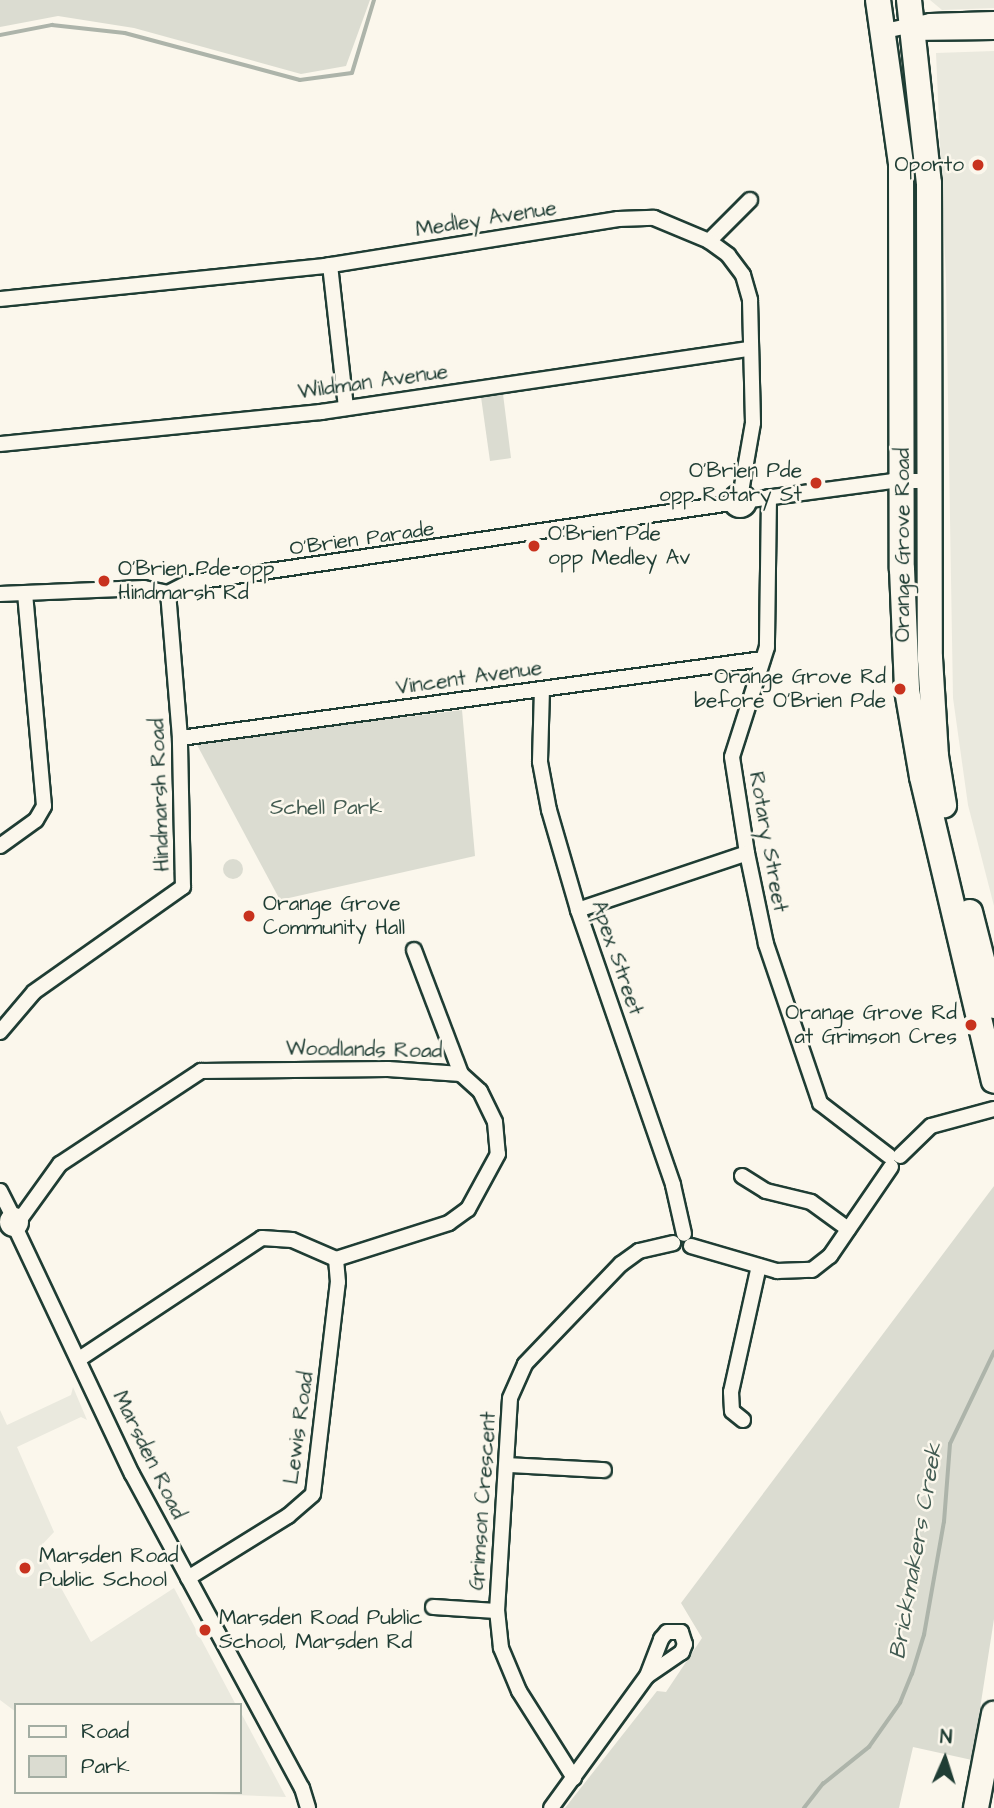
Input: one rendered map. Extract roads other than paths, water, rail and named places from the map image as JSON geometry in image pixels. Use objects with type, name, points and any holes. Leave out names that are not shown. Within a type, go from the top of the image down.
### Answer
[{"type":"highway","name":"Orange Grove Road","points":[[878,0],[885,31],[901,164],[904,650],[911,723],[994,1081]]},
{"type":"highway","name":"Orange Grove Road","points":[[909,0],[927,145],[933,261],[930,658],[936,757],[994,1006]]},
{"type":"highway","points":[[976,1808],[992,1744],[994,1714]]},
{"type":"street","points":[[885,31],[994,19]]},
{"type":"street","points":[[914,29],[994,32]]},
{"type":"street","points":[[709,241],[750,200]]},
{"type":"street","name":"Medley Avenue","points":[[0,299],[330,265],[640,217],[677,225],[709,241],[728,255],[743,275],[750,300],[753,423],[746,496]]},
{"type":"street","points":[[330,265],[346,408]]},
{"type":"street","name":"Wildman Avenue","points":[[0,444],[346,408],[750,349]]},
{"type":"street","points":[[746,496],[769,497],[902,481],[931,481]]},
{"type":"street","name":"O'Brien Parade","points":[[0,594],[144,588],[168,593],[188,583],[731,503],[740,511],[746,496]]},
{"type":"street","name":"Rotary Street","points":[[769,497],[767,647],[732,757],[747,853],[766,944],[820,1102],[893,1160]]},
{"type":"street","name":"Hindmarsh Road","points":[[0,1032],[34,992],[183,887],[180,738],[168,593]]},
{"type":"street","points":[[0,846],[36,820],[44,806],[25,594]]},
{"type":"street","name":"Vincent Avenue","points":[[180,738],[763,659]]},
{"type":"street","name":"Apex Street","points":[[542,689],[540,762],[549,810],[578,910],[673,1185],[683,1241]]},
{"type":"street","points":[[578,910],[747,853]]},
{"type":"street","points":[[414,950],[461,1074]]},
{"type":"street","name":"Woodlands Road","points":[[11,1224],[60,1164],[192,1073],[388,1069],[461,1074],[480,1091],[495,1122],[498,1154],[468,1209],[449,1223],[401,1242],[336,1259]]},
{"type":"street","points":[[683,1241],[758,1266],[790,1273],[812,1270],[823,1263],[893,1160],[931,1126],[994,1109]]},
{"type":"street","points":[[742,1176],[766,1191],[811,1202],[848,1229]]},
{"type":"street","name":"Marsden Road","points":[[0,1191],[11,1224],[79,1359],[132,1474],[302,1788],[307,1808]]},
{"type":"street","points":[[79,1359],[262,1238],[292,1240],[336,1259]]},
{"type":"street","name":"Grimson Crescent","points":[[574,1777],[519,1691],[501,1648],[497,1611],[510,1398],[525,1364],[628,1259],[649,1247],[683,1241]]},
{"type":"street","name":"Lewis Road","points":[[188,1578],[288,1516],[313,1494],[338,1282],[336,1259]]},
{"type":"street","points":[[743,1420],[732,1411],[731,1392],[758,1266]]},
{"type":"street","points":[[508,1465],[604,1470]]},
{"type":"street","points":[[433,1607],[497,1611]]},
{"type":"street","points":[[551,1808],[647,1676]]},
{"type":"waterway","points":[[0,35],[52,25],[125,33],[300,80],[352,73],[374,0]]},
{"type":"waterway","name":"Brickmakers Creek","points":[[804,1808],[823,1784],[869,1747],[900,1703],[924,1635],[944,1522],[950,1444],[994,1352]]},
{"type":"place","name":"Oporto","points":[[978,165]]},
{"type":"place","name":"O'Brien Pde opp Rotary St","points":[[816,483]]},
{"type":"place","name":"O'Brien Pde opp Medley Av","points":[[534,546]]},
{"type":"place","name":"O'Brien Pde opp Hindmarsh Rd","points":[[104,581]]},
{"type":"place","name":"Orange Grove Rd before O'Brien Pde","points":[[900,689]]},
{"type":"place","name":"Orange Grove Community Hall","points":[[249,916]]},
{"type":"place","name":"Orange Grove Rd at Grimson Cres","points":[[971,1025]]},
{"type":"place","name":"Marsden Road Public School","points":[[25,1568]]},
{"type":"place","name":"Marsden Road Public School, Marsden Rd","points":[[205,1630]]},
{"type":"park label","name":"Schell Park","points":[[326,808]]}]
